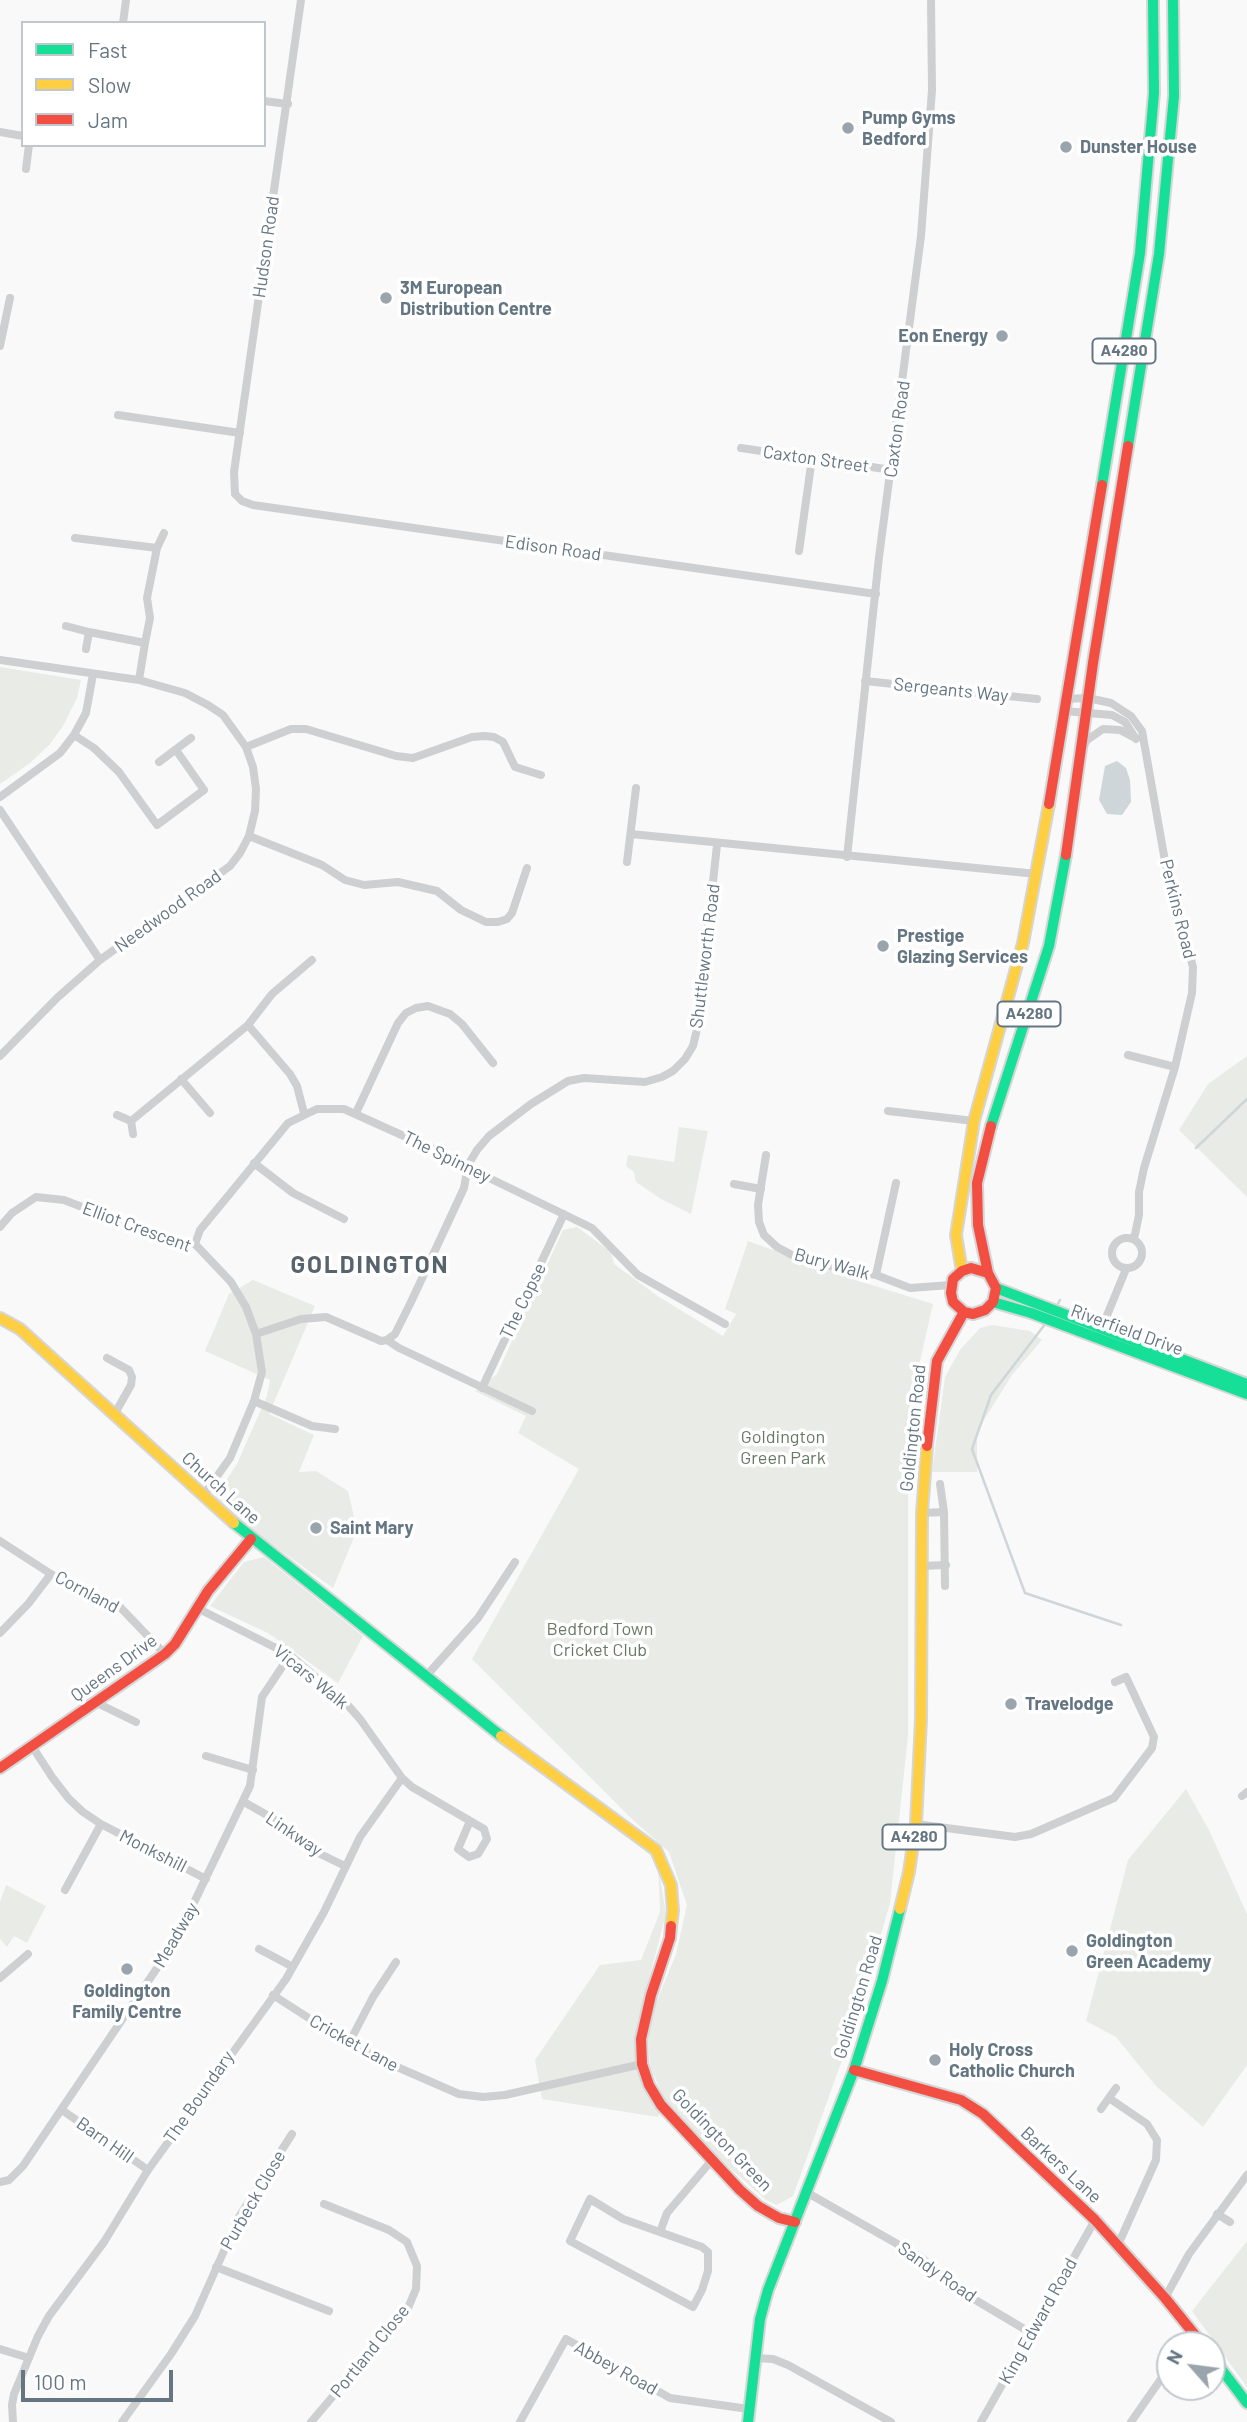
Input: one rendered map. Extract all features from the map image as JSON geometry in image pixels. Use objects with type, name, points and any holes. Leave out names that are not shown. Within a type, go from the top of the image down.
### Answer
[{"type":"main road","name":"A4280","points":[[962,1271],[956,1236],[958,1207],[974,1121],[1023,943],[1037,874],[1140,253],[1154,93],[1153,0]]},
{"type":"main road","name":"A4280","points":[[988,1273],[978,1225],[977,1183],[989,1132],[1049,946],[1061,889],[1088,698],[1159,254],[1174,96],[1173,0]]},
{"type":"main road","points":[[971,1268],[988,1273],[996,1288],[993,1302],[985,1310],[973,1314],[964,1312],[953,1302],[951,1285],[953,1279],[962,1271],[971,1268]]},
{"type":"main road","name":"Riverfield Drive","points":[[996,1288],[1013,1293],[1033,1308],[1247,1394]]},
{"type":"main road","name":"Riverfield Drive","points":[[993,1302],[1033,1308],[1218,1371],[1247,1384]]},
{"type":"main road","name":"Goldington Road","points":[[748,2422],[760,2319],[768,2290],[854,2070],[899,1917],[916,1824],[922,1692],[922,1513],[929,1413],[937,1361],[964,1312]]},
{"type":"main road","name":"Church Lane","points":[[0,1318],[20,1329],[251,1538],[319,1589],[501,1736],[648,1843],[656,1850],[663,1864]]},
{"type":"main road","name":"Queens Drive","points":[[0,1768],[165,1654],[251,1538]]},
{"type":"main road","name":"Goldington Green","points":[[663,1864],[671,1885],[673,1911],[670,1938],[645,2016],[641,2039],[642,2064],[660,2105],[740,2190],[758,2206],[779,2218],[794,2222]]},
{"type":"main road","name":"Barkers Lane","points":[[854,2070],[968,2103],[1095,2220],[1193,2331]]},
{"type":"main road","points":[[1226,2375],[1247,2403]]},
{"type":"street","points":[[123,21],[126,0]]},
{"type":"street","name":"Hudson Road","points":[[234,494],[240,433],[302,0]]},
{"type":"street","name":"Caxton Road","points":[[848,857],[865,681],[923,222],[932,90],[931,0]]},
{"type":"street","points":[[266,101],[288,104]]},
{"type":"street","points":[[0,132],[21,136]]},
{"type":"street","points":[[26,169],[29,147]]},
{"type":"street","points":[[0,346],[10,298]]},
{"type":"street","points":[[118,415],[240,433]]},
{"type":"street","name":"Caxton Street","points":[[741,448],[892,470]]},
{"type":"street","points":[[799,551],[812,458]]},
{"type":"street","name":"Edison Road","points":[[234,494],[253,505],[876,594]]},
{"type":"street","points":[[139,680],[150,618],[147,598],[156,548],[164,533]]},
{"type":"street","points":[[75,538],[156,548]]},
{"type":"street","points":[[66,626],[145,643]]},
{"type":"street","points":[[86,649],[89,632]]},
{"type":"street","name":"Needwood Road","points":[[0,660],[139,680],[174,690],[208,705],[223,715],[246,747],[253,767],[256,789],[255,811],[249,836],[240,853],[222,872],[100,960],[57,998],[0,1056]]},
{"type":"street","points":[[0,797],[60,753],[86,713],[93,674]]},
{"type":"street","name":"Sergeants Way","points":[[865,681],[1037,699]]},
{"type":"street","name":"Perkins Road","points":[[1065,699],[1088,698],[1111,703],[1131,716],[1142,731],[1166,860],[1193,967],[1192,992],[1175,1067],[1144,1168],[1134,1239]]},
{"type":"street","points":[[1064,711],[1119,718],[1146,750]]},
{"type":"street","points":[[246,747],[291,729],[306,729],[396,757],[413,758],[472,737],[484,736],[503,742],[515,767],[541,775]]},
{"type":"street","points":[[1080,751],[1087,740],[1103,729],[1120,730],[1136,739]]},
{"type":"street","points":[[74,734],[94,748],[119,772],[158,825],[204,790],[176,750]]},
{"type":"street","points":[[159,762],[191,738]]},
{"type":"street","points":[[627,862],[636,788]]},
{"type":"street","points":[[0,810],[100,960]]},
{"type":"street","points":[[631,834],[717,845],[913,860],[1037,874]]},
{"type":"street","points":[[249,836],[322,865],[345,880],[364,885],[398,881],[437,891],[461,910],[486,922],[507,919],[512,913],[527,868]]},
{"type":"street","name":"Shuttleworth Road","points":[[468,1165],[489,1136],[555,1087],[584,1078],[645,1083],[673,1071],[685,1059],[693,1046],[697,1029],[717,845]]},
{"type":"street","points":[[131,1121],[248,1025],[272,994],[312,960]]},
{"type":"street","points":[[356,1113],[398,1023],[406,1013],[416,1007],[428,1006],[450,1014],[462,1024],[493,1063]]},
{"type":"street","points":[[195,1244],[200,1230],[254,1163],[288,1123],[304,1113],[290,1074],[248,1025]]},
{"type":"street","points":[[1128,1055],[1175,1067]]},
{"type":"street","points":[[181,1079],[210,1113]]},
{"type":"street","name":"The Spinney","points":[[304,1113],[332,1108],[356,1113],[468,1165],[483,1175],[592,1228],[638,1275],[725,1324]]},
{"type":"street","points":[[888,1111],[974,1121]]},
{"type":"street","points":[[117,1115],[131,1121]]},
{"type":"street","points":[[131,1121],[133,1134]]},
{"type":"street","name":"Bury Walk","points":[[766,1154],[758,1205],[759,1222],[764,1235],[777,1247],[794,1256],[876,1275],[910,1288],[951,1285]]},
{"type":"street","points":[[254,1163],[293,1193],[344,1219]]},
{"type":"street","points":[[256,1334],[301,1319],[326,1317],[381,1341],[395,1334],[464,1188],[468,1165]]},
{"type":"street","points":[[876,1275],[896,1183]]},
{"type":"street","points":[[734,1184],[761,1189]]},
{"type":"street","name":"Elliot Crescent","points":[[0,1227],[25,1202],[36,1197],[64,1200],[175,1243],[195,1244],[231,1282],[246,1307],[256,1334],[261,1373],[254,1401],[230,1458],[202,1496]]},
{"type":"street","name":"The Copse","points":[[482,1388],[564,1214]]},
{"type":"street","points":[[1134,1239],[1141,1246],[1142,1260],[1135,1267],[1126,1269],[1116,1264],[1113,1249],[1119,1240],[1134,1239]]},
{"type":"street","points":[[1101,1330],[1126,1269]]},
{"type":"street","points":[[387,1340],[532,1411]]},
{"type":"street","points":[[107,1359],[129,1370],[132,1377],[124,1400],[114,1415]]},
{"type":"street","points":[[254,1401],[312,1426],[335,1429]]},
{"type":"street","name":"Goldington Road","points":[[940,1484],[944,1512],[945,1586]]},
{"type":"street","name":"Goldington Road","points":[[922,1513],[944,1512]]},
{"type":"street","name":"Cornland","points":[[0,1541],[51,1574],[120,1607],[165,1654]]},
{"type":"street","points":[[427,1675],[478,1618],[515,1562]]},
{"type":"street","points":[[922,1566],[946,1565]]},
{"type":"street","points":[[0,1633],[28,1604],[51,1574]]},
{"type":"street","name":"Vicars Walk","points":[[197,1608],[290,1656],[317,1677],[353,1710],[402,1778],[470,1821]]},
{"type":"street","name":"Meadway","points":[[0,2182],[16,2175],[176,1940],[244,1802],[253,1770],[262,1697],[290,1656]]},
{"type":"street","points":[[916,1824],[1014,1837],[1031,1833],[1114,1798],[1152,1748],[1154,1737],[1126,1677],[1115,1682]]},
{"type":"street","points":[[97,1703],[136,1722]]},
{"type":"street","name":"Monkshill","points":[[32,1746],[69,1799],[100,1824],[206,1879]]},
{"type":"street","points":[[206,1756],[253,1770]]},
{"type":"street","name":"The Boundary","points":[[13,2422],[12,2405],[15,2394],[49,2316],[104,2242],[148,2170],[293,1967],[324,1912],[360,1837],[402,1778]]},
{"type":"street","name":"Linkway","points":[[244,1802],[274,1819],[310,1849],[345,1866]]},
{"type":"street","name":"Monkshill","points":[[65,1890],[100,1824]]},
{"type":"street","points":[[259,1949],[293,1967]]},
{"type":"street","points":[[0,1978],[28,1954]]},
{"type":"street","points":[[349,2043],[373,1997],[396,1962]]},
{"type":"street","name":"Cricket Lane","points":[[273,1996],[349,2043],[438,2087],[459,2094],[483,2097],[505,2095],[642,2064]]},
{"type":"street","points":[[1101,2109],[1116,2088]]},
{"type":"street","points":[[1109,2098],[1147,2124],[1157,2140],[1156,2160],[1118,2245]]},
{"type":"street","name":"Barn Hill","points":[[61,2110],[148,2170]]},
{"type":"street","name":"Purbeck Close","points":[[122,2422],[195,2316],[239,2217],[292,2134]]},
{"type":"street","points":[[660,2232],[667,2213],[712,2160]]},
{"type":"street","points":[[1165,2298],[1189,2254],[1245,2177]]},
{"type":"street","name":"Sandy Road","points":[[806,2192],[922,2258],[962,2292],[1031,2333]]},
{"type":"street","points":[[590,2199],[623,2219],[660,2232],[702,2247],[708,2252],[708,2271],[693,2307],[570,2241],[590,2199]]},
{"type":"street","name":"Portland Close","points":[[311,2422],[408,2308],[416,2290],[417,2266],[407,2242],[389,2230],[324,2204]]},
{"type":"street","points":[[1217,2214],[1230,2222]]},
{"type":"street","name":"King Edward Road","points":[[981,2422],[1095,2220]]},
{"type":"street","name":"Purbeck Close","points":[[216,2267],[329,2311]]},
{"type":"street","name":"Abbey Road","points":[[520,2422],[566,2340],[670,2398],[749,2409]]},
{"type":"street","points":[[0,2349],[29,2358]]},
{"type":"street","points":[[755,2358],[773,2359],[788,2365],[891,2422]]},
{"type":"street","points":[[1131,2422],[1156,2386]]},
{"type":"green space","points":[[0,667],[81,680],[77,698],[50,744],[30,763],[0,784]]},
{"type":"green space","points":[[1247,1056],[1247,1197],[1179,1130],[1208,1084]]},
{"type":"green space","points":[[679,1127],[708,1131],[691,1214],[661,1199],[636,1182],[634,1172],[626,1166],[628,1155],[674,1162]]},
{"type":"green space","name":"Goldington Green Park","points":[[577,1227],[611,1252],[614,1264],[659,1297],[723,1336],[736,1314],[725,1309],[748,1241],[933,1304],[908,1413],[908,1736],[890,1903],[854,2027],[793,2196],[777,2205],[766,2200],[722,2161],[665,2101],[650,2066],[648,2037],[654,2008],[676,1954],[687,1905],[669,1852],[633,1820],[472,1659],[579,1469],[518,1433],[526,1416],[475,1391],[497,1374],[563,1230]]},
{"type":"green space","points":[[253,1280],[315,1306],[269,1414],[314,1435],[299,1472],[316,1471],[348,1491],[357,1530],[333,1588],[246,1526],[214,1499],[237,1464],[267,1396],[270,1380],[205,1351],[229,1294]]},
{"type":"green space","points":[[992,1325],[1030,1331],[1042,1340],[1012,1375],[977,1431],[977,1472],[932,1472],[945,1377],[960,1350],[980,1328]]},
{"type":"green space","points":[[264,1557],[363,1636],[338,1683],[268,1633],[210,1606],[244,1562]]},
{"type":"green space","name":"Goldington Green Academy","points":[[1186,1789],[1209,1830],[1247,1914],[1247,2065],[1203,2127],[1155,2085],[1116,2037],[1086,2021],[1128,1860]]},
{"type":"green space","points":[[658,1865],[666,1914],[637,2025],[635,2048],[640,2077],[660,2112],[658,2117],[542,2099],[535,2060],[600,1965],[641,1960],[660,1912]]},
{"type":"green space","points":[[6,1885],[46,1906],[27,1943],[14,1936],[7,1947],[0,1939],[0,1902]]},
{"type":"green space","points":[[1247,2241],[1247,2387],[1226,2358],[1226,2331],[1206,2331],[1192,2311]]},
{"type":"shaded area","points":[[1117,761],[1126,768],[1130,780],[1131,802],[1122,815],[1107,814],[1099,800],[1105,766]]},
{"type":"waterway","points":[[1196,1148],[1247,1099]]},
{"type":"waterway","points":[[1055,1309],[1060,1300]]},
{"type":"waterway","points":[[1046,1323],[991,1395],[972,1449],[1025,1593],[1121,1625]]},
{"type":"traffic: fast","points":[[1102,485],[1140,253],[1154,93],[1153,0]]},
{"type":"traffic: fast","points":[[1128,446],[1159,254],[1174,96],[1173,0]]},
{"type":"traffic: fast","points":[[991,1126],[1049,946],[1066,855]]},
{"type":"traffic: fast","points":[[996,1288],[1247,1384]]},
{"type":"traffic: fast","points":[[993,1302],[1031,1313],[1247,1394]]},
{"type":"traffic: fast","points":[[234,1523],[501,1736]]},
{"type":"traffic: fast","points":[[748,2422],[760,2319],[768,2290],[854,2070],[882,1981],[900,1909]]},
{"type":"traffic: fast","points":[[1226,2375],[1247,2403]]},
{"type":"traffic: slow","points":[[962,1271],[956,1235],[974,1121],[1023,943],[1049,804]]},
{"type":"traffic: slow","points":[[0,1318],[20,1329],[234,1523]]},
{"type":"traffic: slow","points":[[900,1909],[916,1824],[921,1719],[922,1513],[927,1446]]},
{"type":"traffic: slow","points":[[501,1736],[656,1850],[671,1885],[671,1926]]},
{"type":"traffic: jam","points":[[1066,855],[1128,446]]},
{"type":"traffic: jam","points":[[1049,804],[1102,485]]},
{"type":"traffic: jam","points":[[988,1273],[971,1268],[962,1271],[953,1279],[953,1302],[964,1312],[973,1314],[985,1310],[993,1302],[996,1288],[988,1273],[978,1225],[977,1183],[991,1126]]},
{"type":"traffic: jam","points":[[927,1446],[937,1361],[964,1312]]},
{"type":"traffic: jam","points":[[0,1768],[165,1654],[175,1644],[208,1591],[251,1539]]},
{"type":"traffic: jam","points":[[671,1926],[670,1938],[651,1995],[641,2039],[642,2064],[649,2085],[661,2105],[740,2190],[758,2206],[779,2218],[795,2222]]},
{"type":"traffic: jam","points":[[854,2070],[961,2100],[983,2114],[1095,2220],[1192,2331]]},
{"type":"place","name":"Pump Gyms Bedford","points":[[848,128]]},
{"type":"place","name":"Dunster House","points":[[1066,147]]},
{"type":"place","name":"3M European Distribution Centre","points":[[386,298]]},
{"type":"place","name":"Eon Energy","points":[[1002,336]]},
{"type":"place","name":"Prestige Glazing Services","points":[[883,946]]},
{"type":"place","name":"Saint Mary","points":[[316,1528]]},
{"type":"place","name":"Travelodge","points":[[1011,1704]]},
{"type":"place","name":"Goldington Green Academy","points":[[1072,1951]]},
{"type":"place","name":"Goldington Family Centre","points":[[127,1969]]},
{"type":"place","name":"Holy Cross Catholic Church","points":[[935,2060]]},
{"type":"district","name":"GOLDINGTON","points":[[370,1265]]},
{"type":"park label","name":"Bedford Town Cricket Club","points":[[600,1639]]}]
